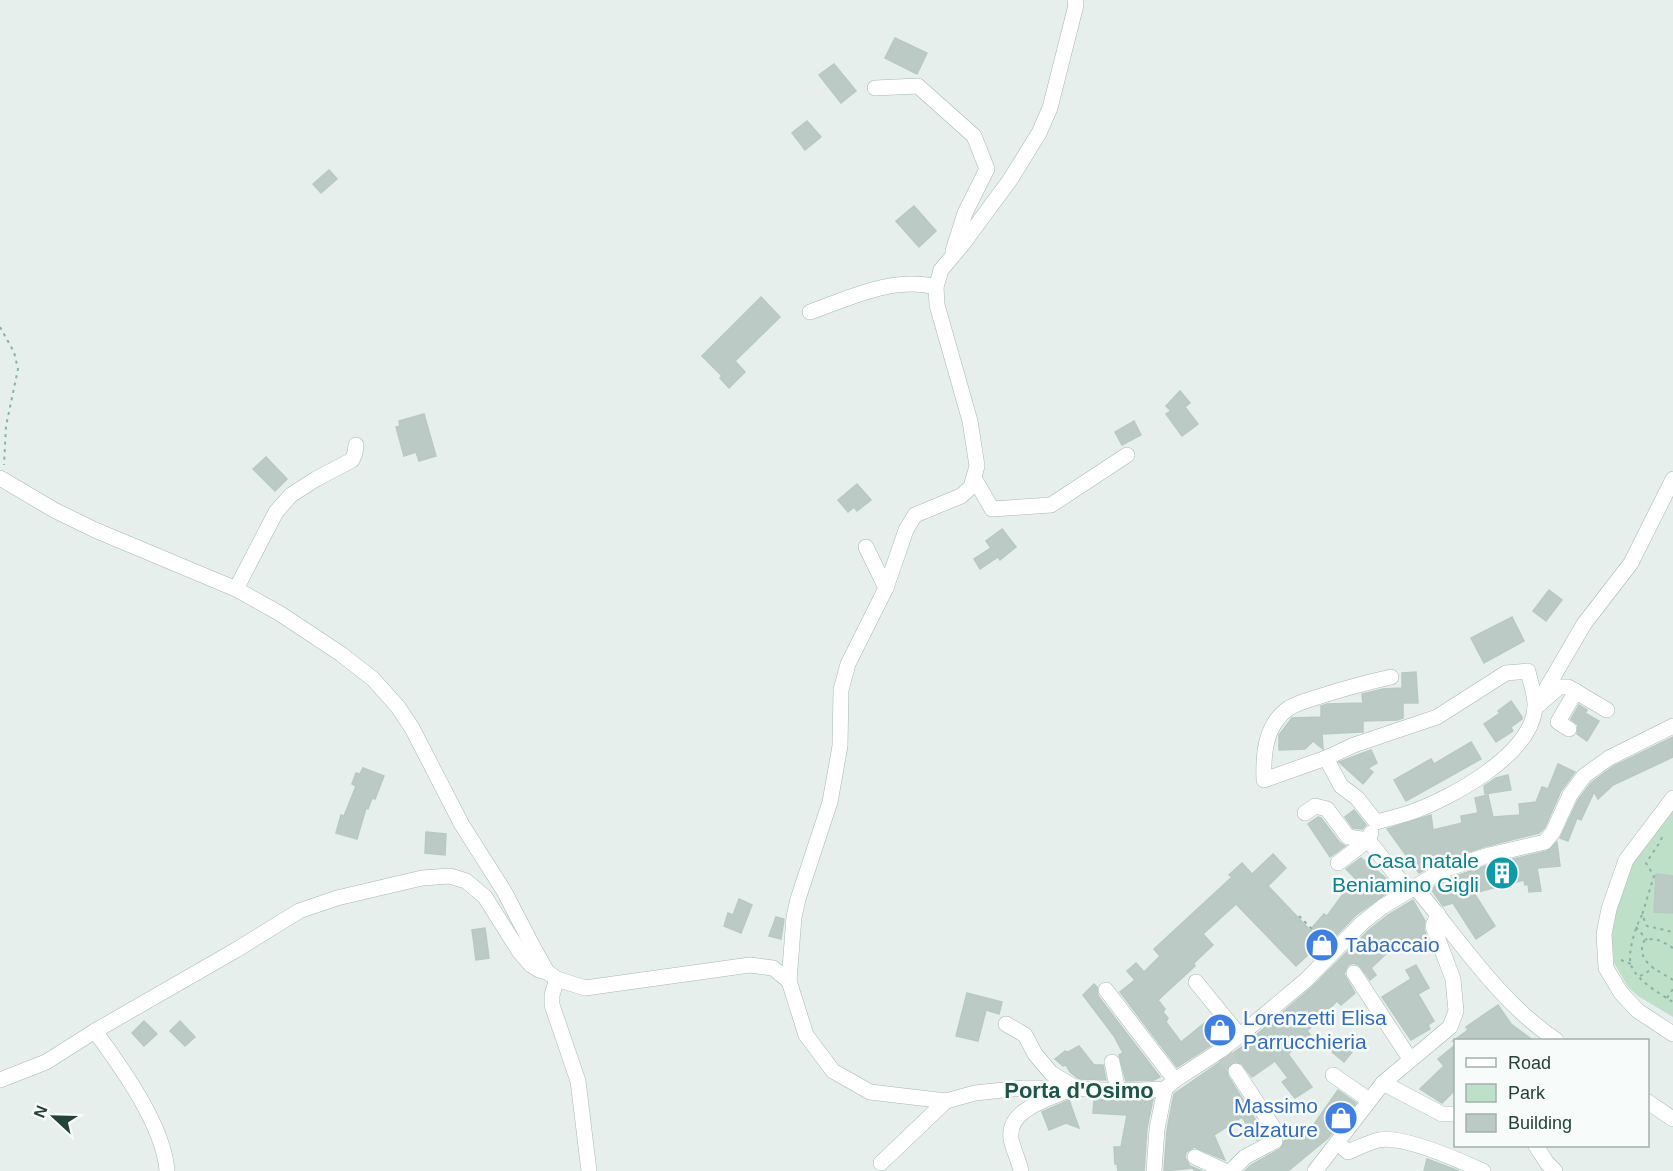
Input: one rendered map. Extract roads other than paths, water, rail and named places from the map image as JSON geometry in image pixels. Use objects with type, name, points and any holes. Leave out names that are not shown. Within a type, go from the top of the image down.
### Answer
[{"type":"street","points":[[1075,0],[1076,5],[1052,99],[1039,133],[1010,180],[941,270],[936,287],[937,305],[970,422],[977,466],[971,487],[961,496],[915,514],[906,530],[886,588],[848,664],[841,690],[840,746],[830,802],[794,917],[789,981],[806,1035],[833,1071],[870,1092],[946,1101],[975,1093],[1023,1088],[1118,1091],[1170,1085],[1223,1053],[1306,980],[1362,923],[1382,907],[1443,870],[1489,855],[1545,842],[1553,832],[1570,795],[1584,776],[1609,758],[1673,726]]},
{"type":"street","points":[[875,88],[918,86],[974,136],[987,170],[965,213],[950,259]]},
{"type":"street","points":[[810,312],[882,286],[919,282],[936,287]]},
{"type":"street","points":[[236,589],[276,512],[291,495],[352,460],[356,445]]},
{"type":"street","points":[[974,478],[992,509],[1051,505],[1127,455]]},
{"type":"street","points":[[2,479],[54,510],[95,530],[236,589],[279,613],[341,654],[373,679],[399,707],[462,825],[504,891],[552,975],[552,1005],[578,1081],[582,1101],[588,1171]]},
{"type":"street","points":[[1376,822],[1412,812],[1457,791],[1494,766],[1524,737],[1535,708],[1584,624],[1631,563],[1673,479]]},
{"type":"street","points":[[866,547],[886,588]]},
{"type":"street","points":[[1391,677],[1349,687],[1289,708],[1276,720],[1270,731],[1263,759],[1264,780],[1437,717],[1506,672],[1528,671],[1535,708]]},
{"type":"street","points":[[1535,708],[1559,687],[1568,687],[1607,710]]},
{"type":"street","points":[[1569,729],[1558,722],[1576,691]]},
{"type":"street","points":[[1326,758],[1341,786],[1357,798],[1376,822]]},
{"type":"street","points":[[1673,798],[1626,860],[1609,909],[1604,934],[1606,968],[1621,993],[1638,1011],[1673,1034]]},
{"type":"street","points":[[1305,813],[1315,806],[1327,809],[1348,837],[1368,840],[1438,914],[1496,985],[1521,1011],[1555,1039]]},
{"type":"street","points":[[1338,863],[1368,840],[1376,822]]},
{"type":"street","points":[[0,1080],[46,1062],[95,1030],[236,950],[299,911],[337,898],[422,878],[450,876],[466,881],[484,897],[519,951],[531,965],[585,988],[750,965],[773,968],[789,981]]},
{"type":"street","points":[[1315,1171],[1383,1083],[1450,1027],[1456,1011],[1453,979],[1433,926],[1438,914]]},
{"type":"street","points":[[1354,973],[1410,1059]]},
{"type":"street","points":[[1196,982],[1240,1036]]},
{"type":"street","points":[[1107,990],[1170,1085]]},
{"type":"street","points":[[1006,1024],[1025,1035],[1035,1054],[1051,1073],[1074,1088]]},
{"type":"street","points":[[95,1030],[128,1076],[156,1132],[167,1171]]},
{"type":"street","points":[[1112,1062],[1118,1091]]},
{"type":"street","points":[[1231,1171],[1245,1157],[1275,1141],[1276,1136],[1275,1130],[1236,1071]]},
{"type":"street","points":[[1333,1075],[1369,1100]]},
{"type":"street","points":[[1383,1083],[1442,1114],[1454,1114]]},
{"type":"street","points":[[1154,1171],[1157,1128],[1170,1085]]},
{"type":"street","points":[[1021,1171],[1011,1139],[1016,1121],[1027,1108],[1074,1088]]},
{"type":"street","points":[[881,1163],[946,1101]]},
{"type":"street","points":[[1649,1103],[1673,1119]]},
{"type":"street","points":[[1338,1143],[1348,1152],[1380,1140],[1395,1139],[1459,1160],[1483,1171]]},
{"type":"street","points":[[1537,1147],[1555,1171]]},
{"type":"street","points":[[1195,1157],[1225,1171]]},
{"type":"tunnel","points":[[1225,1056],[1236,1071]]},
{"type":"place","name":"Casa natale Beniamino Gigli","points":[[1502,873]]},
{"type":"place","name":"Tabaccaio","points":[[1322,945]]},
{"type":"place","name":"Lorenzetti Elisa Parrucchieria","points":[[1220,1030]]},
{"type":"place","name":"Massimo Calzature","points":[[1341,1118]]},
{"type":"district","name":"Porta d'Osimo","points":[[1079,1090]]}]
